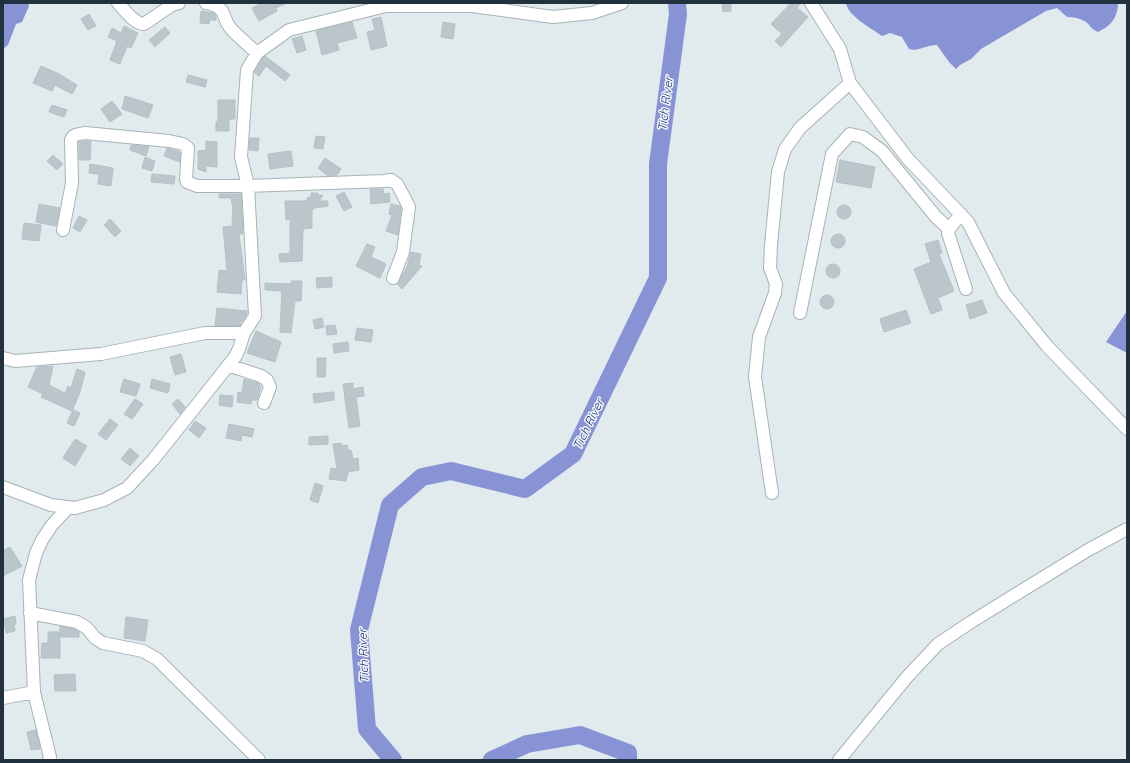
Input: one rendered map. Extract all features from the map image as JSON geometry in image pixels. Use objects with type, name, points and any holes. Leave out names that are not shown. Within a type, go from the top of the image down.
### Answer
[{"type":"street","points":[[118,3],[136,22],[144,24],[172,5],[179,3]]},
{"type":"street","points":[[206,3],[216,5],[222,10],[231,28],[257,53]]},
{"type":"street","points":[[3,487],[51,505],[68,508],[74,508],[104,500],[127,488],[153,460],[239,349],[244,333],[255,316],[248,186],[241,157],[247,70],[257,53],[289,30],[386,6],[472,6],[553,17],[592,13],[622,3]]},
{"type":"street","points":[[811,3],[840,50],[850,83],[908,159],[968,222],[1004,293],[1047,346],[1127,429]]},
{"type":"street","points":[[772,493],[755,377],[759,337],[775,293],[776,284],[770,268],[778,172],[785,149],[800,128],[850,83]]},
{"type":"street","points":[[63,230],[72,183],[72,137],[76,134],[85,132],[169,141],[183,144],[188,148],[186,179],[190,184],[248,186],[391,180],[400,190],[409,207],[404,252],[393,278]]},
{"type":"street","points":[[800,313],[832,154],[850,134],[863,138],[882,151],[936,216],[949,229]]},
{"type":"street","points":[[961,214],[949,229],[949,240],[966,289]]},
{"type":"street","points":[[3,358],[15,361],[101,354],[205,333],[244,333]]},
{"type":"street","points":[[228,365],[261,376],[267,380],[270,387],[264,403]]},
{"type":"street","points":[[49,760],[50,757],[34,692],[29,580],[36,553],[42,540],[52,525],[68,508]]},
{"type":"street","points":[[839,760],[907,677],[938,644],[1088,550],[1127,529]]},
{"type":"street","points":[[30,613],[77,622],[87,628],[103,643],[143,651],[157,659],[259,760]]},
{"type":"street","points":[[3,698],[34,692]]},
{"type":"water","points":[[3,3],[28,3],[29,6],[22,22],[16,24],[8,45],[3,49]]},
{"type":"water","points":[[846,3],[1118,3],[1118,8],[1115,17],[1110,24],[1098,32],[1084,21],[1067,17],[1057,8],[1046,11],[981,49],[971,59],[956,69],[937,45],[916,50],[909,49],[902,37],[890,33],[882,36],[855,17],[851,13]]},
{"type":"water","points":[[1127,311],[1127,353],[1106,342]]},
{"type":"building","points":[[262,3],[287,3],[276,8],[277,11],[259,21],[252,8]]},
{"type":"building","points":[[722,3],[731,3],[731,11],[723,12]]},
{"type":"building","points":[[791,3],[801,3],[797,8],[808,17],[781,47],[775,41],[782,34],[771,24]]},
{"type":"building","points":[[201,11],[214,13],[216,20],[210,20],[209,24],[200,23]]},
{"type":"building","points":[[89,14],[96,26],[88,30],[81,19]]},
{"type":"building","points":[[381,17],[387,46],[371,50],[367,32],[375,30],[372,19]]},
{"type":"building","points":[[352,22],[357,38],[337,43],[339,50],[322,55],[316,31]]},
{"type":"building","points":[[443,22],[455,24],[453,39],[441,37]]},
{"type":"building","points":[[124,26],[138,33],[131,48],[127,46],[120,64],[110,60],[117,41],[108,37],[112,28],[121,33]]},
{"type":"building","points":[[165,27],[170,33],[155,47],[149,40]]},
{"type":"building","points":[[302,36],[306,50],[297,53],[292,39]]},
{"type":"building","points":[[265,56],[290,75],[285,81],[266,66],[259,76],[254,72]]},
{"type":"building","points":[[41,66],[59,74],[77,85],[72,94],[55,85],[52,91],[33,83]]},
{"type":"building","points":[[188,75],[207,80],[205,87],[186,82]]},
{"type":"building","points":[[125,96],[153,105],[148,118],[122,109]]},
{"type":"building","points":[[218,100],[235,100],[235,119],[229,119],[229,131],[216,131],[216,122],[218,121]]},
{"type":"building","points":[[112,101],[122,114],[110,122],[101,109]]},
{"type":"building","points":[[52,105],[67,110],[64,117],[49,112]]},
{"type":"building","points":[[316,136],[325,137],[323,149],[314,148]]},
{"type":"building","points":[[250,138],[259,138],[258,151],[249,150]]},
{"type":"building","points":[[91,141],[90,160],[79,160],[79,142]]},
{"type":"building","points":[[206,141],[217,142],[217,167],[206,166],[206,172],[198,169],[198,151],[206,150]]},
{"type":"building","points":[[131,145],[149,147],[146,156],[130,150]]},
{"type":"building","points":[[167,148],[180,152],[180,162],[164,156]]},
{"type":"building","points":[[291,151],[293,166],[270,169],[268,154]]},
{"type":"building","points":[[53,155],[63,164],[57,170],[47,161]]},
{"type":"building","points":[[145,157],[155,161],[152,171],[142,168]]},
{"type":"building","points":[[325,158],[341,169],[337,175],[328,176],[318,168]]},
{"type":"building","points":[[840,160],[875,167],[871,188],[836,182]]},
{"type":"building","points":[[90,164],[113,168],[111,186],[98,184],[99,174],[89,173]]},
{"type":"building","points":[[152,174],[175,176],[174,184],[151,182]]},
{"type":"building","points":[[370,189],[383,189],[384,194],[389,193],[390,202],[371,204]]},
{"type":"building","points":[[344,192],[352,207],[344,211],[336,196]]},
{"type":"building","points":[[311,193],[318,193],[319,196],[323,195],[319,201],[328,201],[328,206],[314,208],[313,210],[312,208],[312,228],[303,229],[302,261],[280,262],[279,254],[290,253],[290,219],[286,220],[285,201],[307,201],[307,198],[311,197]]},
{"type":"building","points":[[219,194],[241,194],[243,234],[239,234],[245,280],[242,280],[241,294],[217,292],[219,270],[227,271],[223,227],[232,226],[233,203],[232,204],[231,198],[219,198]]},
{"type":"building","points":[[39,204],[60,208],[56,226],[36,222]]},
{"type":"building","points":[[391,204],[400,206],[401,208],[398,235],[386,231],[392,215],[389,214]]},
{"type":"building","points":[[841,205],[847,205],[851,209],[851,215],[847,219],[841,219],[837,215],[837,209]]},
{"type":"building","points":[[79,216],[87,220],[80,232],[73,228]]},
{"type":"building","points":[[110,219],[121,231],[115,237],[104,225]]},
{"type":"building","points":[[24,223],[41,225],[39,241],[22,239]]},
{"type":"building","points":[[835,234],[841,234],[845,238],[845,244],[841,248],[835,248],[831,244],[831,238]]},
{"type":"building","points":[[938,240],[942,253],[939,254],[954,291],[938,298],[942,310],[931,314],[914,269],[931,262],[925,244]]},
{"type":"building","points":[[367,244],[375,247],[371,257],[386,264],[380,278],[356,266]]},
{"type":"building","points":[[411,252],[421,254],[419,265],[422,266],[402,289],[397,284],[407,267]]},
{"type":"building","points":[[830,264],[836,264],[840,268],[840,274],[836,278],[830,278],[826,274],[826,268]]},
{"type":"building","points":[[332,277],[332,287],[317,288],[316,278]]},
{"type":"building","points":[[291,281],[302,281],[301,301],[295,301],[291,333],[280,332],[282,291],[265,290],[265,283],[291,284]]},
{"type":"building","points":[[824,295],[830,295],[834,299],[834,305],[830,309],[824,309],[820,305],[820,299]]},
{"type":"building","points":[[982,300],[987,313],[970,319],[966,305]]},
{"type":"building","points":[[217,308],[247,311],[247,314],[243,321],[241,321],[240,326],[215,326]]},
{"type":"building","points":[[906,310],[911,323],[884,332],[880,319]]},
{"type":"building","points":[[322,318],[324,327],[315,329],[313,320]]},
{"type":"building","points":[[335,325],[337,334],[327,335],[326,326]]},
{"type":"building","points":[[357,328],[373,330],[371,342],[355,340]]},
{"type":"building","points":[[256,331],[281,342],[275,362],[247,353]]},
{"type":"building","points":[[348,342],[349,351],[334,353],[333,344]]},
{"type":"building","points":[[181,354],[186,372],[175,375],[170,357]]},
{"type":"building","points":[[317,358],[326,358],[325,377],[317,377]]},
{"type":"building","points":[[53,366],[49,385],[65,393],[68,386],[71,388],[77,369],[85,372],[80,392],[72,411],[41,397],[43,394],[28,387],[37,367]]},
{"type":"building","points":[[124,379],[140,384],[136,396],[120,392]]},
{"type":"building","points":[[152,379],[170,384],[168,393],[150,388]]},
{"type":"building","points":[[244,379],[258,383],[261,386],[257,400],[252,400],[251,404],[237,402],[238,392],[242,393]]},
{"type":"building","points":[[353,383],[353,389],[363,387],[364,396],[356,397],[360,426],[349,428],[343,384]]},
{"type":"building","points":[[334,392],[334,400],[314,403],[313,394]]},
{"type":"building","points":[[220,395],[233,396],[232,407],[219,405]]},
{"type":"building","points":[[135,399],[143,404],[132,419],[124,414]]},
{"type":"building","points":[[178,399],[185,407],[180,414],[172,404]]},
{"type":"building","points":[[73,410],[80,413],[74,426],[67,423]]},
{"type":"building","points":[[110,419],[118,425],[106,440],[98,434]]},
{"type":"building","points":[[195,421],[206,428],[199,438],[189,430]]},
{"type":"building","points":[[229,424],[254,429],[252,437],[242,435],[241,441],[226,438]]},
{"type":"building","points":[[328,436],[328,444],[309,445],[309,437]]},
{"type":"building","points":[[75,439],[87,446],[75,466],[63,458]]},
{"type":"building","points":[[341,443],[342,446],[347,445],[348,450],[351,450],[353,459],[358,458],[359,470],[348,472],[346,481],[329,479],[331,468],[337,469],[333,444]]},
{"type":"building","points":[[130,448],[139,456],[130,466],[121,459]]},
{"type":"building","points":[[315,483],[323,486],[318,503],[310,500]]},
{"type":"building","points":[[10,547],[22,566],[3,576],[3,551]]},
{"type":"building","points":[[15,616],[15,631],[6,633],[5,627],[3,627],[3,619]]},
{"type":"building","points":[[126,617],[148,620],[145,641],[124,638]]},
{"type":"building","points":[[60,626],[74,629],[79,632],[79,637],[60,637]]},
{"type":"building","points":[[48,632],[60,632],[60,658],[41,658],[42,643],[48,643]]},
{"type":"building","points":[[75,674],[76,691],[55,691],[54,675]]},
{"type":"building","points":[[36,730],[40,749],[31,750],[27,732]]},
{"type":"waterway","name":"Tich River","points":[[393,760],[367,729],[359,630],[390,505],[422,477],[451,471],[525,489],[573,454],[658,278],[658,164],[678,14],[677,3]]},
{"type":"waterway","name":"Tich River","points":[[492,760],[527,744],[580,735],[628,753],[628,760]]}]
